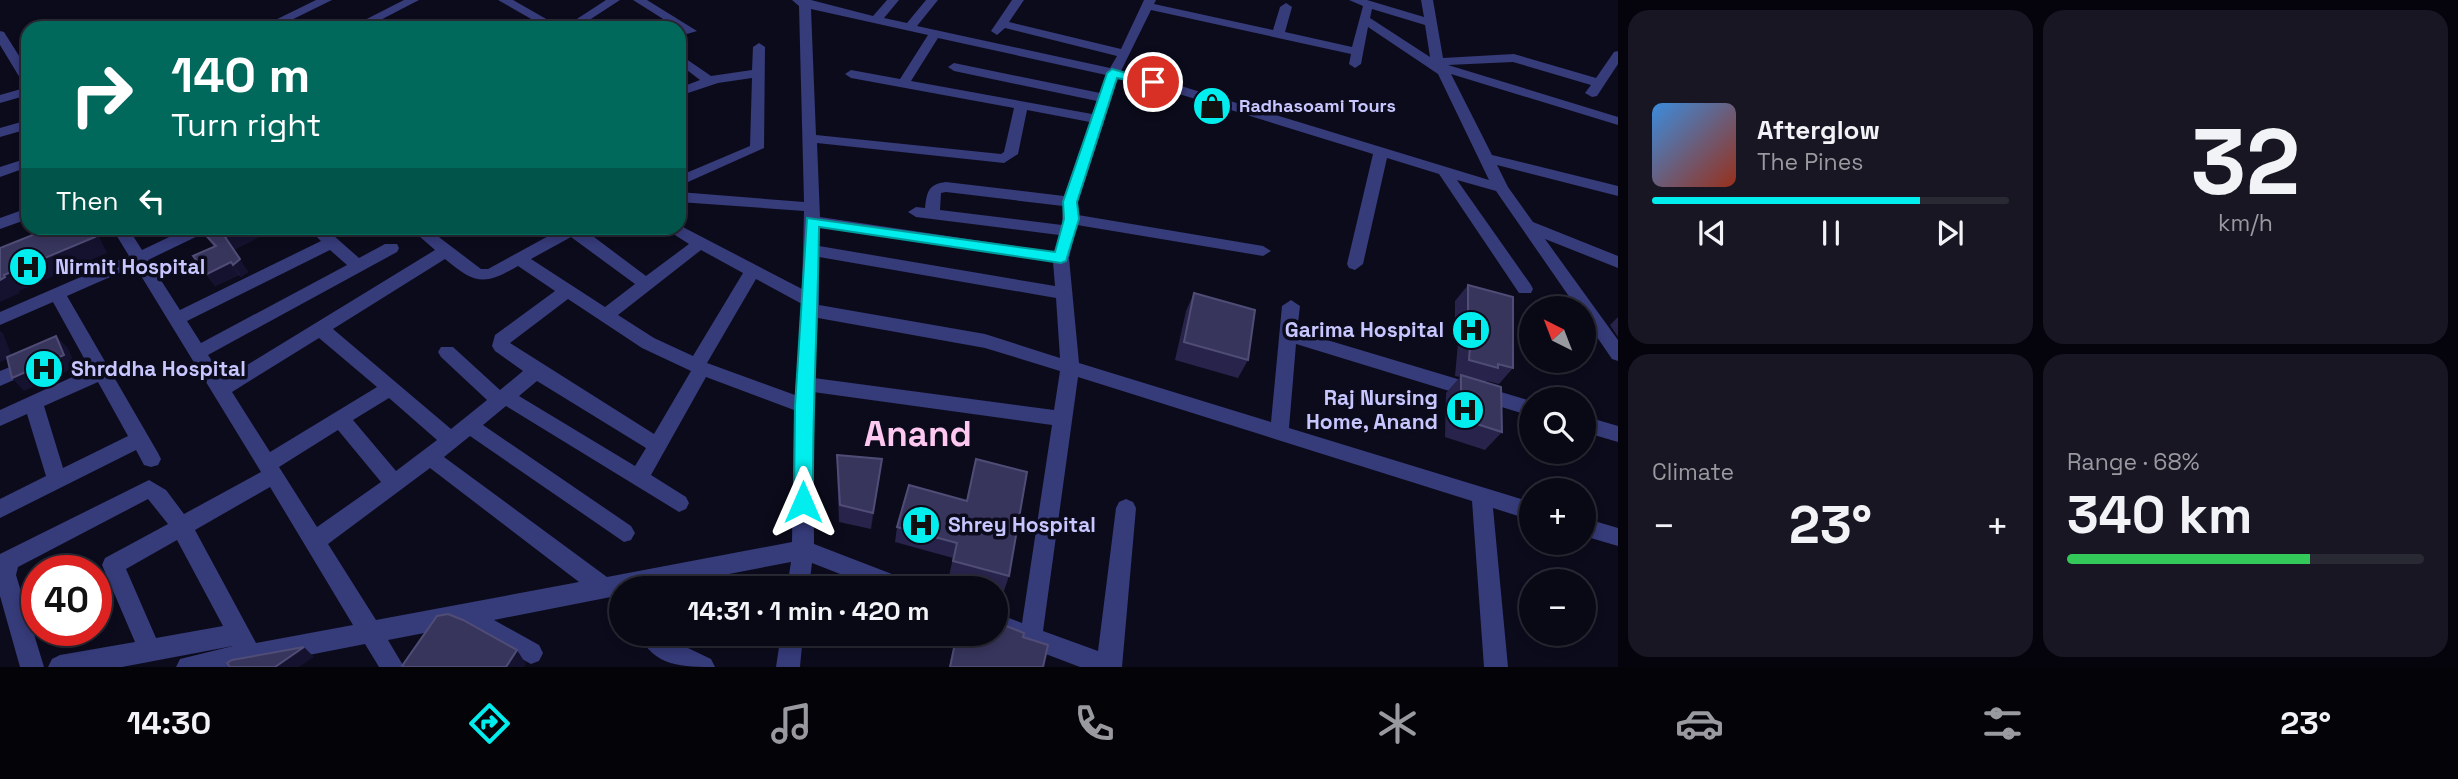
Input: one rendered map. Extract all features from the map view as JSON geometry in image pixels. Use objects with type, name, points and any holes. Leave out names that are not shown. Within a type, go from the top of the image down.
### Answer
[{"type":"street","points":[[285,21],[326,0]]},
{"type":"street","points":[[370,21],[413,0]]},
{"type":"street","points":[[504,0],[543,21]]},
{"type":"street","points":[[580,21],[614,0]]},
{"type":"street","points":[[639,0],[674,21]]},
{"type":"street","points":[[876,20],[893,0]]},
{"type":"street","points":[[910,27],[932,0]]},
{"type":"street","points":[[987,45],[1018,0]]},
{"type":"street","points":[[1427,0],[1440,67],[1501,188],[1618,354]]},
{"type":"street","points":[[800,576],[803,550],[803,406],[810,305],[812,214],[802,1],[935,33],[960,54],[1104,98]]},
{"type":"street","points":[[1031,638],[1070,366],[1061,258],[1096,119],[1112,73],[1125,54],[1148,2],[1278,34],[1357,58],[1364,19],[1361,2],[1430,23]]},
{"type":"street","points":[[1278,34],[1286,7]]},
{"type":"street","points":[[1364,19],[1440,67],[1618,121]]},
{"type":"street","points":[[1002,24],[1125,54]]},
{"type":"street","points":[[686,28],[691,31]]},
{"type":"street","points":[[903,84],[935,33]]},
{"type":"street","points":[[2,41],[21,70]]},
{"type":"street","points":[[941,91],[960,54],[987,45],[1153,82],[1501,188]]},
{"type":"street","points":[[686,178],[757,148],[759,47]]},
{"type":"street","points":[[1440,67],[1514,58],[1595,88],[1618,55]]},
{"type":"street","points":[[686,63],[709,81]]},
{"type":"street","points":[[686,89],[709,81],[757,73]]},
{"type":"street","points":[[851,74],[1096,119]]},
{"type":"street","points":[[0,99],[21,93]]},
{"type":"street","points":[[809,138],[1004,159],[1011,154],[1021,106]]},
{"type":"street","points":[[0,133],[21,126]]},
{"type":"street","points":[[1355,264],[1381,152]]},
{"type":"street","points":[[1486,158],[1618,191]]},
{"type":"street","points":[[0,172],[21,164]]},
{"type":"street","points":[[1444,171],[1525,289]]},
{"type":"street","points":[[1070,218],[924,213],[933,192],[946,187],[1070,218],[1263,251]]},
{"type":"street","points":[[686,198],[812,214],[1061,258]]},
{"type":"street","points":[[0,223],[21,216]]},
{"type":"street","points":[[1528,226],[1618,262]]},
{"type":"street","points":[[124,235],[392,667]]},
{"type":"street","points":[[0,319],[186,235]]},
{"type":"street","points":[[324,235],[358,266]]},
{"type":"street","points":[[427,235],[470,271],[479,275],[491,274],[561,235]]},
{"type":"street","points":[[582,235],[646,284]]},
{"type":"street","points":[[685,235],[753,270],[810,305],[945,332],[1070,366],[1519,507]]},
{"type":"street","points":[[176,318],[332,242]]},
{"type":"street","points":[[606,316],[700,243]]},
{"type":"street","points":[[198,353],[391,248]]},
{"type":"street","points":[[811,250],[1065,294]]},
{"type":"street","points":[[221,390],[446,251]]},
{"type":"street","points":[[519,259],[648,343],[699,367],[803,406]]},
{"type":"street","points":[[639,478],[753,270]]},
{"type":"street","points":[[567,291],[501,340],[501,346],[536,371],[658,446]]},
{"type":"street","points":[[57,294],[151,459]]},
{"type":"street","points":[[1279,433],[1290,306]]},
{"type":"street","points":[[321,329],[451,440]]},
{"type":"street","points":[[1288,335],[1519,404]]},
{"type":"street","points":[[447,352],[502,398],[679,503]]},
{"type":"street","points":[[315,541],[430,457],[536,371]]},
{"type":"street","points":[[0,418],[101,372]]},
{"type":"street","points":[[805,384],[1062,419]]},
{"type":"street","points":[[150,650],[113,565],[270,470],[340,418],[390,388]]},
{"type":"street","points":[[33,402],[57,481]]},
{"type":"street","points":[[340,418],[394,483]]},
{"type":"street","points":[[469,425],[624,533]]},
{"type":"street","points":[[1596,428],[1618,434]]},
{"type":"street","points":[[0,509],[139,439]]},
{"type":"street","points":[[430,457],[604,588]]},
{"type":"street","points":[[32,667],[5,575],[8,561],[149,489],[158,493],[181,526],[250,655]]},
{"type":"street","points":[[1482,496],[1496,667]]},
{"type":"street","points":[[1008,629],[1109,667],[1126,508]]},
{"type":"street","points":[[1596,531],[1618,537]]},
{"type":"street","points":[[684,576],[803,550],[871,576]]},
{"type":"street","points":[[188,667],[609,588]]},
{"type":"street","points":[[464,614],[531,653]]},
{"type":"street","points":[[60,667],[239,634]]},
{"type":"street","points":[[659,646],[703,667]]},
{"type":"street","points":[[788,667],[791,646]]},
{"type":"building","points":[[32,235],[95,237],[4,275],[0,280],[0,248]]},
{"type":"building","points":[[206,235],[229,235],[225,237],[240,259],[233,265],[231,262],[207,274],[193,256],[216,246]]},
{"type":"building","points":[[1468,285],[1513,297],[1513,368],[1498,364],[1498,368],[1469,360],[1472,316],[1468,315]]},
{"type":"building","points":[[1194,293],[1255,310],[1248,360],[1184,342]]},
{"type":"building","points":[[56,336],[64,355],[12,378],[7,357]]},
{"type":"building","points":[[1461,375],[1501,387],[1502,432],[1461,419]]},
{"type":"building","points":[[837,455],[882,459],[873,513],[840,505]]},
{"type":"building","points":[[976,459],[1027,472],[1009,576],[953,561],[957,543],[897,527],[909,485],[967,501]]},
{"type":"building","points":[[448,614],[517,650],[506,667],[402,666],[437,616]]},
{"type":"building","points":[[1008,627],[1024,633],[1023,637],[1048,645],[1043,667],[950,667],[954,646],[1008,646]]},
{"type":"building","points":[[304,647],[275,667],[230,667],[227,663],[232,660]]},
{"type":"place","name":"Radhasoami Tours","points":[[1212,106]]},
{"type":"place","name":"Nirmit Hospital","points":[[28,267]]},
{"type":"place","name":"Garima Hospital","points":[[1471,330]]},
{"type":"place","name":"Shrddha Hospital","points":[[44,369]]},
{"type":"place","name":"Raj Nursing Home, Anand","points":[[1465,410]]},
{"type":"place","name":"Shrey Hospital","points":[[921,525]]},
{"type":"district","name":"Anand","points":[[918,434]]},
{"type":"route","points":[[803,502],[803,406],[810,310],[812,221],[1061,258],[1072,219],[1070,202],[1112,73],[1153,82]]}]
